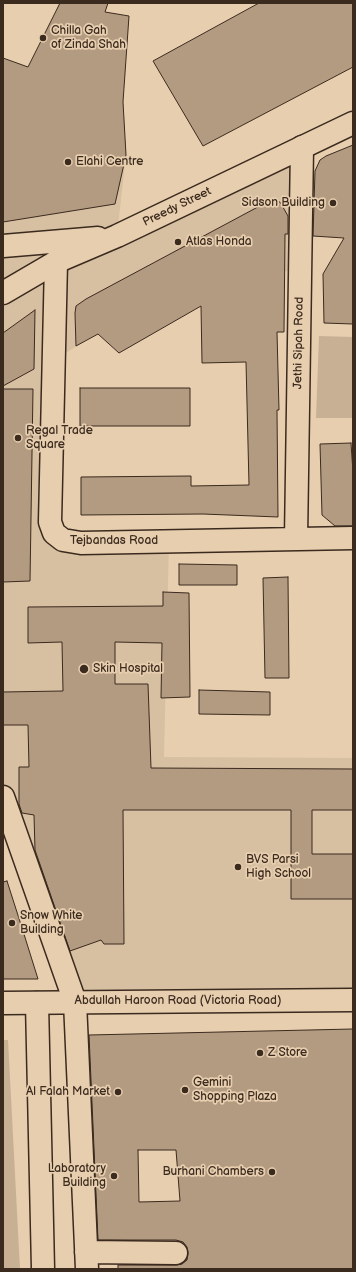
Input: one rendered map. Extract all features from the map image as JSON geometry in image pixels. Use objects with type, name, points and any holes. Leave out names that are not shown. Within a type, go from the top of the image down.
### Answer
[{"type":"street","name":"Preedy Street","points":[[3,293],[56,262],[117,236],[353,123]]},
{"type":"street","name":"Jethi Sipah Road","points":[[296,538],[302,147]]},
{"type":"street","points":[[3,246],[117,236]]},
{"type":"street","name":"Tejbandas Road","points":[[56,262],[50,522],[54,533],[63,540],[81,543],[353,538]]},
{"type":"street","points":[[3,797],[75,1002],[87,1260],[176,1253]]},
{"type":"street","name":"Abdullah Haroon Road (Victoria Road)","points":[[3,1003],[353,1000]]},
{"type":"street","points":[[37,1003],[43,1269]]},
{"type":"shaded area","points":[[123,93],[126,155],[117,235],[302,147],[300,270],[192,276],[54,360],[54,533],[169,541],[164,757],[353,758],[353,1000],[75,1002],[3,797],[3,124]]},
{"type":"shaded area","points":[[319,336],[353,337],[353,418],[316,418]]},
{"type":"shaded area","points":[[3,1040],[8,1040],[20,1269],[3,1269]]},
{"type":"building","points":[[60,3],[108,3],[105,12],[129,16],[123,102],[126,155],[115,204],[3,222],[3,58],[28,67]]},
{"type":"building","points":[[259,3],[353,3],[353,67],[203,146],[153,61]]},
{"type":"building","points":[[353,145],[353,324],[324,323],[323,274],[344,238],[313,236],[315,171],[320,160]]},
{"type":"building","points":[[269,201],[280,202],[288,216],[288,234],[285,234],[284,332],[277,332],[279,410],[277,410],[278,517],[203,514],[81,515],[81,477],[191,476],[191,486],[249,485],[246,362],[202,363],[201,306],[119,353],[98,334],[76,346],[75,313],[76,306],[86,299]]},
{"type":"building","points":[[35,310],[34,369],[3,386],[3,333]]},
{"type":"building","points":[[80,388],[190,388],[190,426],[80,426]]},
{"type":"building","name":"Regal Trade Square","points":[[3,389],[33,389],[30,581],[3,582]]},
{"type":"building","points":[[351,443],[353,472],[353,526],[335,526],[322,515],[320,444]]},
{"type":"building","points":[[179,564],[237,565],[237,585],[179,585]]},
{"type":"building","points":[[288,577],[289,678],[265,678],[263,578]]},
{"type":"building","points":[[163,592],[189,593],[190,697],[161,698],[162,643],[115,642],[115,684],[148,684],[151,768],[353,769],[353,810],[312,810],[312,854],[353,854],[353,899],[291,899],[291,810],[123,810],[124,944],[104,944],[101,940],[70,951],[35,850],[34,815],[22,813],[19,804],[19,767],[29,767],[28,725],[3,725],[3,692],[63,691],[62,642],[28,643],[28,607],[163,606]]},
{"type":"building","points":[[199,690],[270,692],[270,715],[199,714]]},
{"type":"building","name":"Snow White Building","points":[[7,881],[38,979],[3,979],[3,882]]},
{"type":"building","points":[[353,1029],[353,1269],[118,1269],[118,1265],[182,1264],[187,1260],[188,1253],[187,1247],[183,1242],[176,1240],[98,1240],[89,1035]],"holes":[[[138,1150],[176,1150],[180,1201],[139,1202]]]},
{"type":"place","name":"Chilla Gah of Zinda Shah","points":[[43,38]]},
{"type":"place","name":"Elahi Centre","points":[[68,162]]},
{"type":"place","name":"Sidson Building","points":[[333,203]]},
{"type":"place","name":"Atlas Honda","points":[[178,242]]},
{"type":"place","name":"Regal Trade Square","points":[[18,438]]},
{"type":"place","name":"Skin Hospital","points":[[84,669]]},
{"type":"place","name":"BVS Parsi High School","points":[[238,867]]},
{"type":"place","name":"Snow White Building","points":[[12,923]]},
{"type":"place","name":"Z Store","points":[[260,1053]]},
{"type":"place","name":"Gemini Shopping Plaza","points":[[185,1090]]},
{"type":"place","name":"Al Falah Market","points":[[118,1092]]},
{"type":"place","name":"Burhani Chambers","points":[[272,1172]]},
{"type":"place","name":"Laboratory Building","points":[[114,1176]]}]
